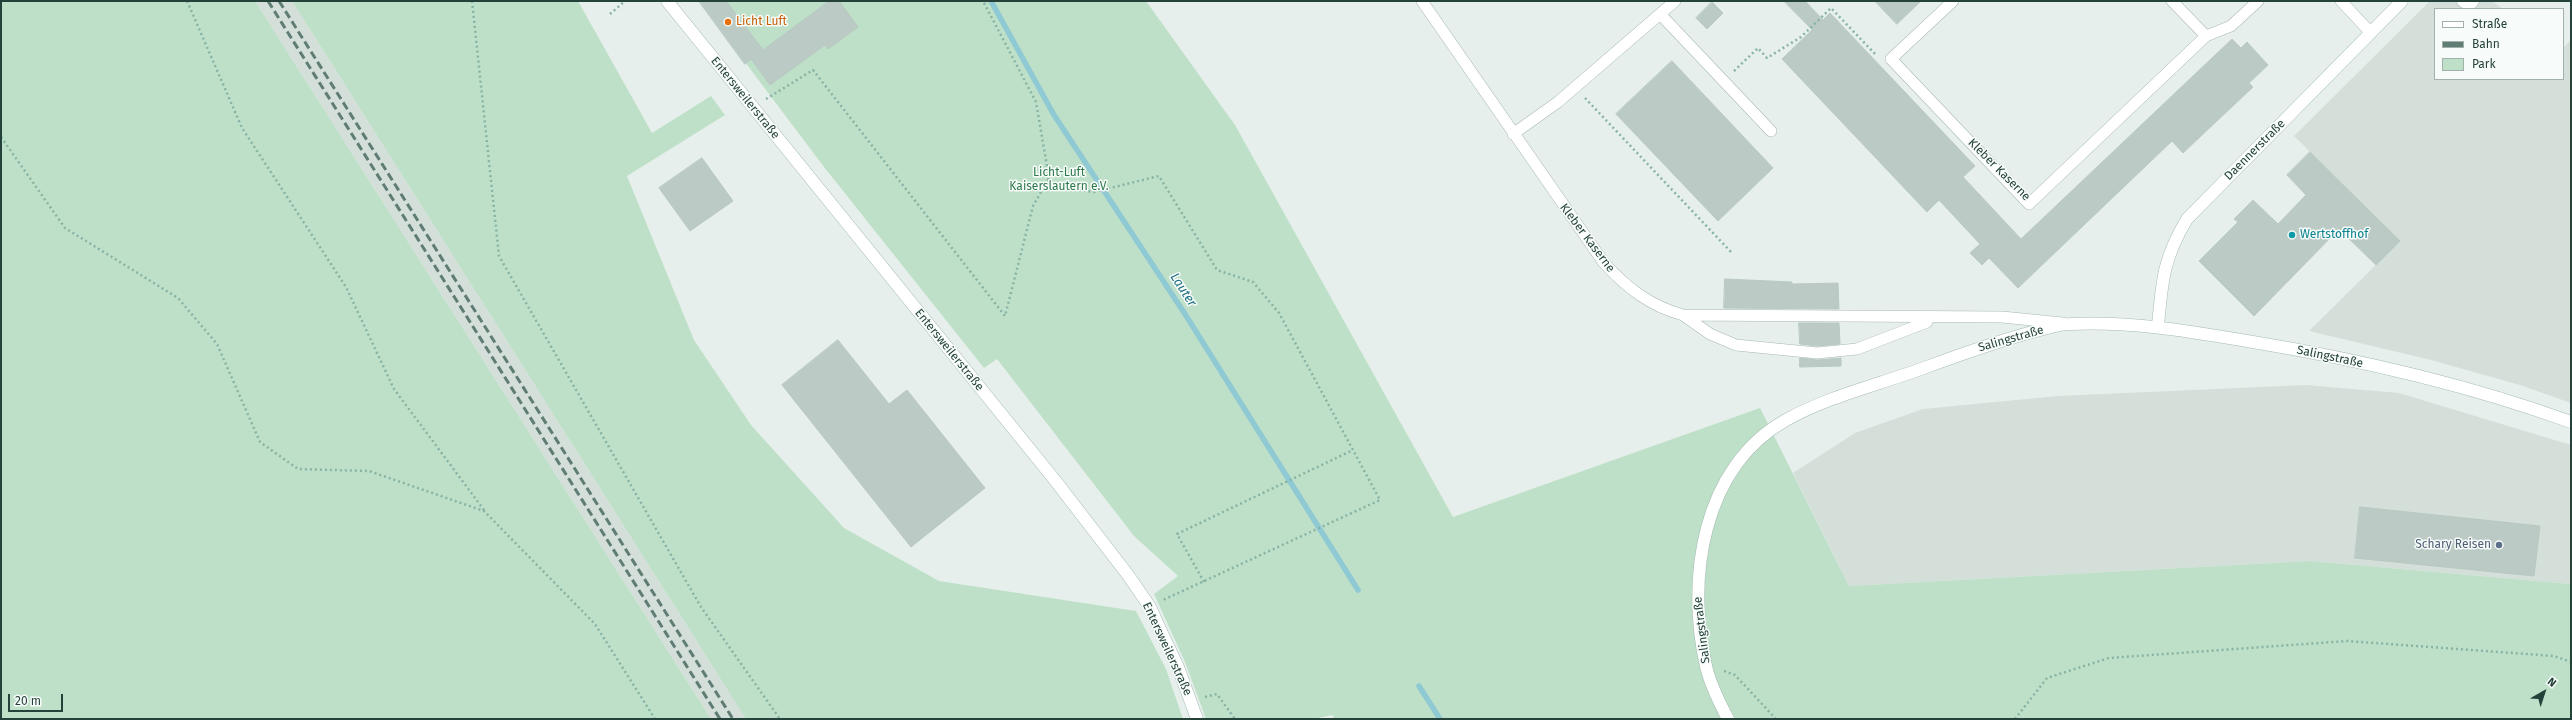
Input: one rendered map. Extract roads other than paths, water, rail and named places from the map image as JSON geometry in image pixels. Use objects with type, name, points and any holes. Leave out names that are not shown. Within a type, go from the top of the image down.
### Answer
[{"type":"street","name":"Entersweilerstraße","points":[[667,1],[1054,479],[1128,575],[1150,607],[1178,667],[1198,719]]},
{"type":"street","name":"Daennerstraße","points":[[2158,326],[2162,275],[2172,244],[2187,219],[2402,1]]},
{"type":"street","name":"Salingstraße","points":[[1728,719],[1706,667],[1698,601],[1698,582],[1701,554],[1711,512],[1734,469],[1754,444],[1786,420],[1822,405],[1964,353],[2016,336],[2067,324],[2158,326],[2324,354],[2470,389],[2571,422]]},
{"type":"lane","name":"Kleber Kaserne","points":[[1422,1],[1588,241],[1619,279],[1653,305],[1684,315]]},
{"type":"lane","points":[[1513,134],[1574,88],[1661,15],[1675,1]]},
{"type":"lane","name":"Kleber Kaserne","points":[[1952,1],[1891,59],[2030,204],[2206,36],[2231,26],[2258,1]]},
{"type":"lane","points":[[2172,1],[2206,36]]},
{"type":"lane","points":[[2340,1],[2371,33]]},
{"type":"lane","points":[[1661,15],[1771,132]]},
{"type":"lane","points":[[1684,315],[1710,334],[1736,345],[1817,354],[1857,348],[1913,325],[1941,318]]},
{"type":"lane","points":[[1684,315],[2002,318],[2067,324]]},
{"type":"waterway","name":"Lauter","points":[[991,1],[1054,115],[1185,314],[1358,590]]},
{"type":"waterway","name":"Lauter","points":[[1419,686],[1440,719]]},
{"type":"railway","points":[[268,1],[720,719]]},
{"type":"railway","points":[[279,1],[733,719]]},
{"type":"place","name":"Licht Luft","points":[[728,22]]},
{"type":"place","name":"Wertstoffhof","points":[[2292,235]]},
{"type":"place","name":"Schary Reisen","points":[[2499,545]]},
{"type":"park label","name":"Licht-Luft Kaiserslautern e.V.","points":[[1059,180]]}]
